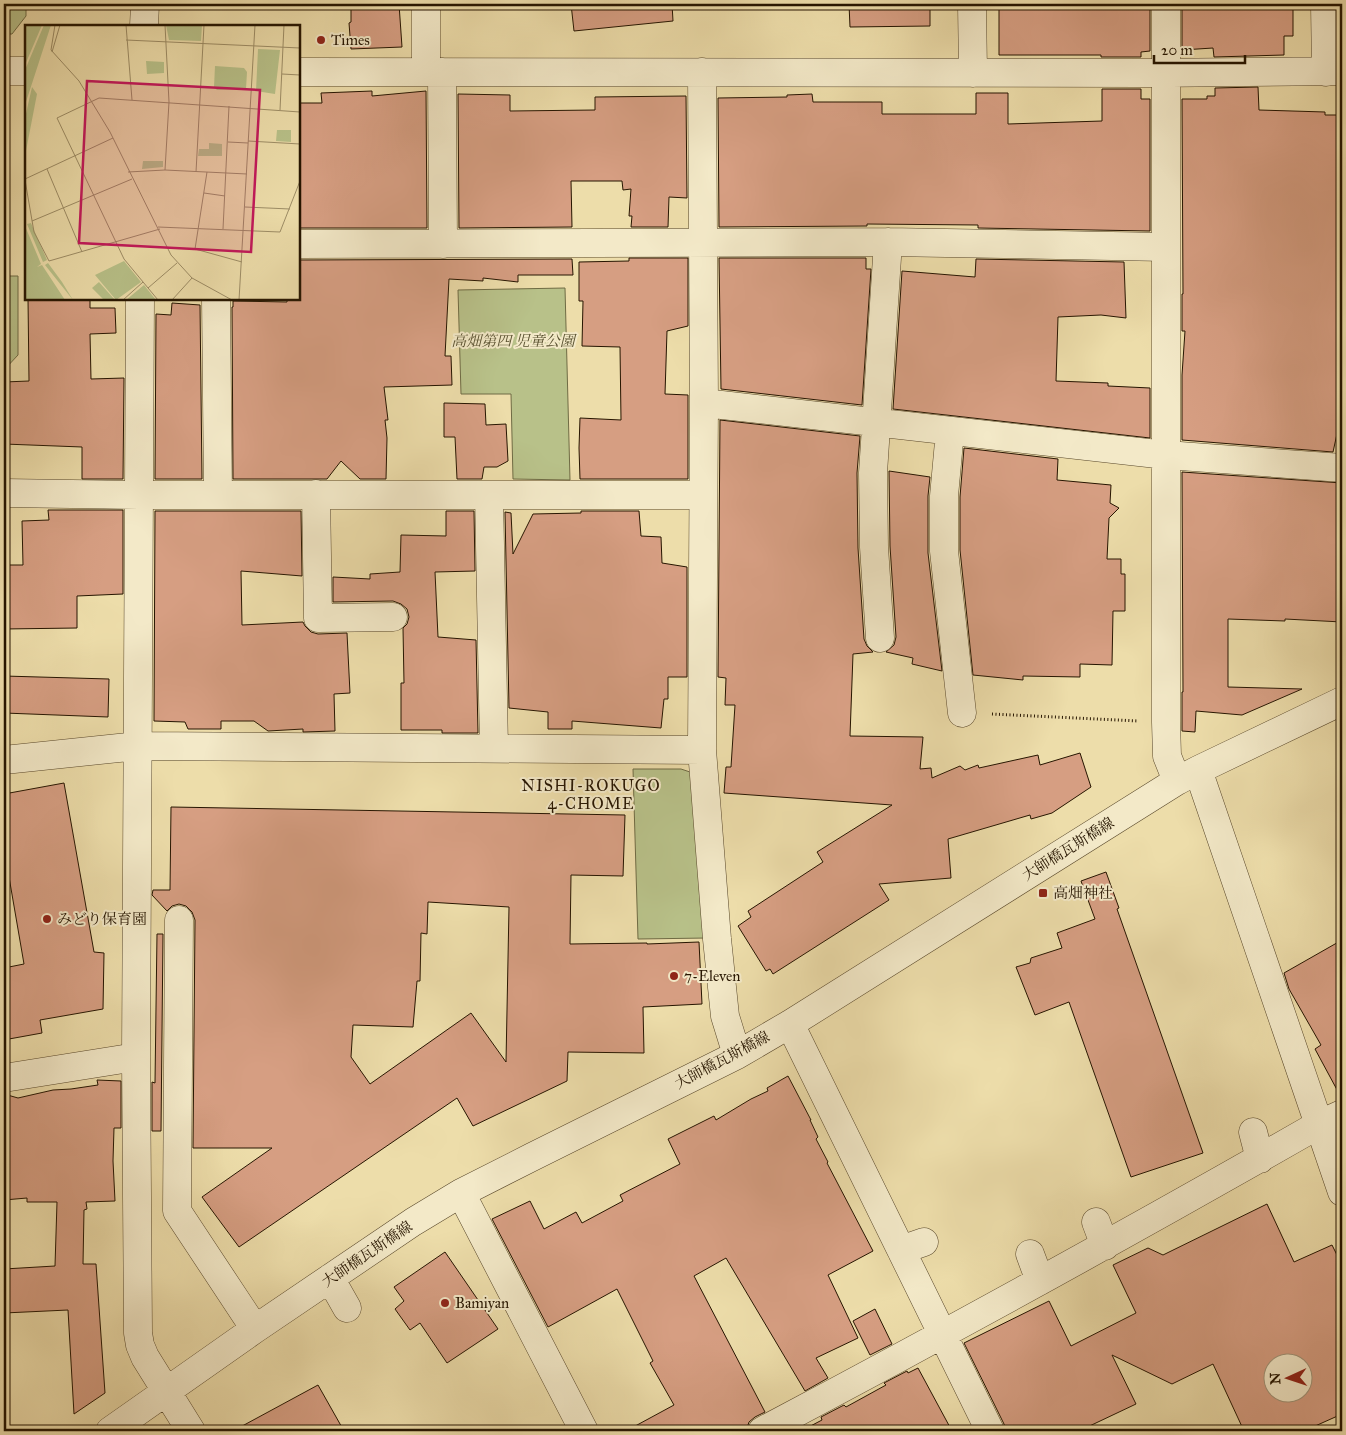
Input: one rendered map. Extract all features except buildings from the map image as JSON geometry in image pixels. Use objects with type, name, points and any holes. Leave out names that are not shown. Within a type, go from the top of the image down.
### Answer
[{"type":"street","points":[[144,25],[145,4]]},
{"type":"street","points":[[426,4],[434,71],[443,244]]},
{"type":"street","points":[[972,4],[972,73]]},
{"type":"street","points":[[1166,4],[1167,756],[1187,775],[1330,1120],[1342,1192]]},
{"type":"street","points":[[300,72],[1334,72],[1325,4]]},
{"type":"street","points":[[4,71],[25,71]]},
{"type":"street","points":[[702,72],[704,403],[702,750],[725,1016],[737,1055]]},
{"type":"street","points":[[300,244],[888,242],[1166,247]]},
{"type":"street","points":[[880,638],[874,547],[873,482],[888,242]]},
{"type":"street","points":[[140,300],[139,495],[129,641],[138,746],[136,1058],[138,1333],[145,1357],[191,1431]]},
{"type":"street","points":[[216,300],[218,495]]},
{"type":"street","points":[[704,403],[1166,454],[1342,468]]},
{"type":"street","points":[[950,431],[944,496],[944,551],[962,713]]},
{"type":"street","points":[[4,493],[139,495],[703,494]]},
{"type":"street","points":[[316,494],[318,618],[393,617]]},
{"type":"street","points":[[489,494],[494,748]]},
{"type":"street","name":"大師橋瓦斯橋線","points":[[110,1431],[330,1278],[413,1222],[460,1194],[540,1152],[737,1055],[790,1024],[1187,775],[1342,702]]},
{"type":"street","points":[[4,760],[138,746],[702,750]]},
{"type":"street","points":[[179,920],[177,1211],[255,1329]]},
{"type":"street","points":[[790,1024],[913,1246],[943,1335],[990,1431]]},
{"type":"street","points":[[4,1078],[136,1058]]},
{"type":"street","points":[[762,1431],[1040,1281],[1100,1234],[1260,1159],[1330,1120]]},
{"type":"street","points":[[1253,1132],[1260,1159]]},
{"type":"street","points":[[460,1194],[584,1431]]},
{"type":"street","points":[[1030,1254],[1040,1281]]},
{"type":"street","points":[[330,1278],[347,1308]]},
{"type":"path","points":[[962,713],[1166,722]]},
{"type":"green space","points":[[4,4],[26,4],[26,16],[12,34],[4,34]]},
{"type":"green space","points":[[4,276],[18,276],[18,355],[4,370]]},
{"type":"green space","name":"高畑第四 児童公園","points":[[565,288],[570,480],[513,479],[511,394],[461,394],[458,290]]},
{"type":"green space","points":[[633,769],[681,769],[693,773],[707,938],[638,939]]},
{"type":"place","name":"Times","points":[[321,40]]},
{"type":"place","name":"高畑神社","points":[[1043,893]]},
{"type":"place","name":"みどり保育園","points":[[47,919]]},
{"type":"place","name":"7-Eleven","points":[[674,976]]},
{"type":"place","name":"Bamiyan","points":[[445,1303]]},
{"type":"district","name":"NISHI-ROKUGO 4-CHOME","points":[[591,794]]}]
